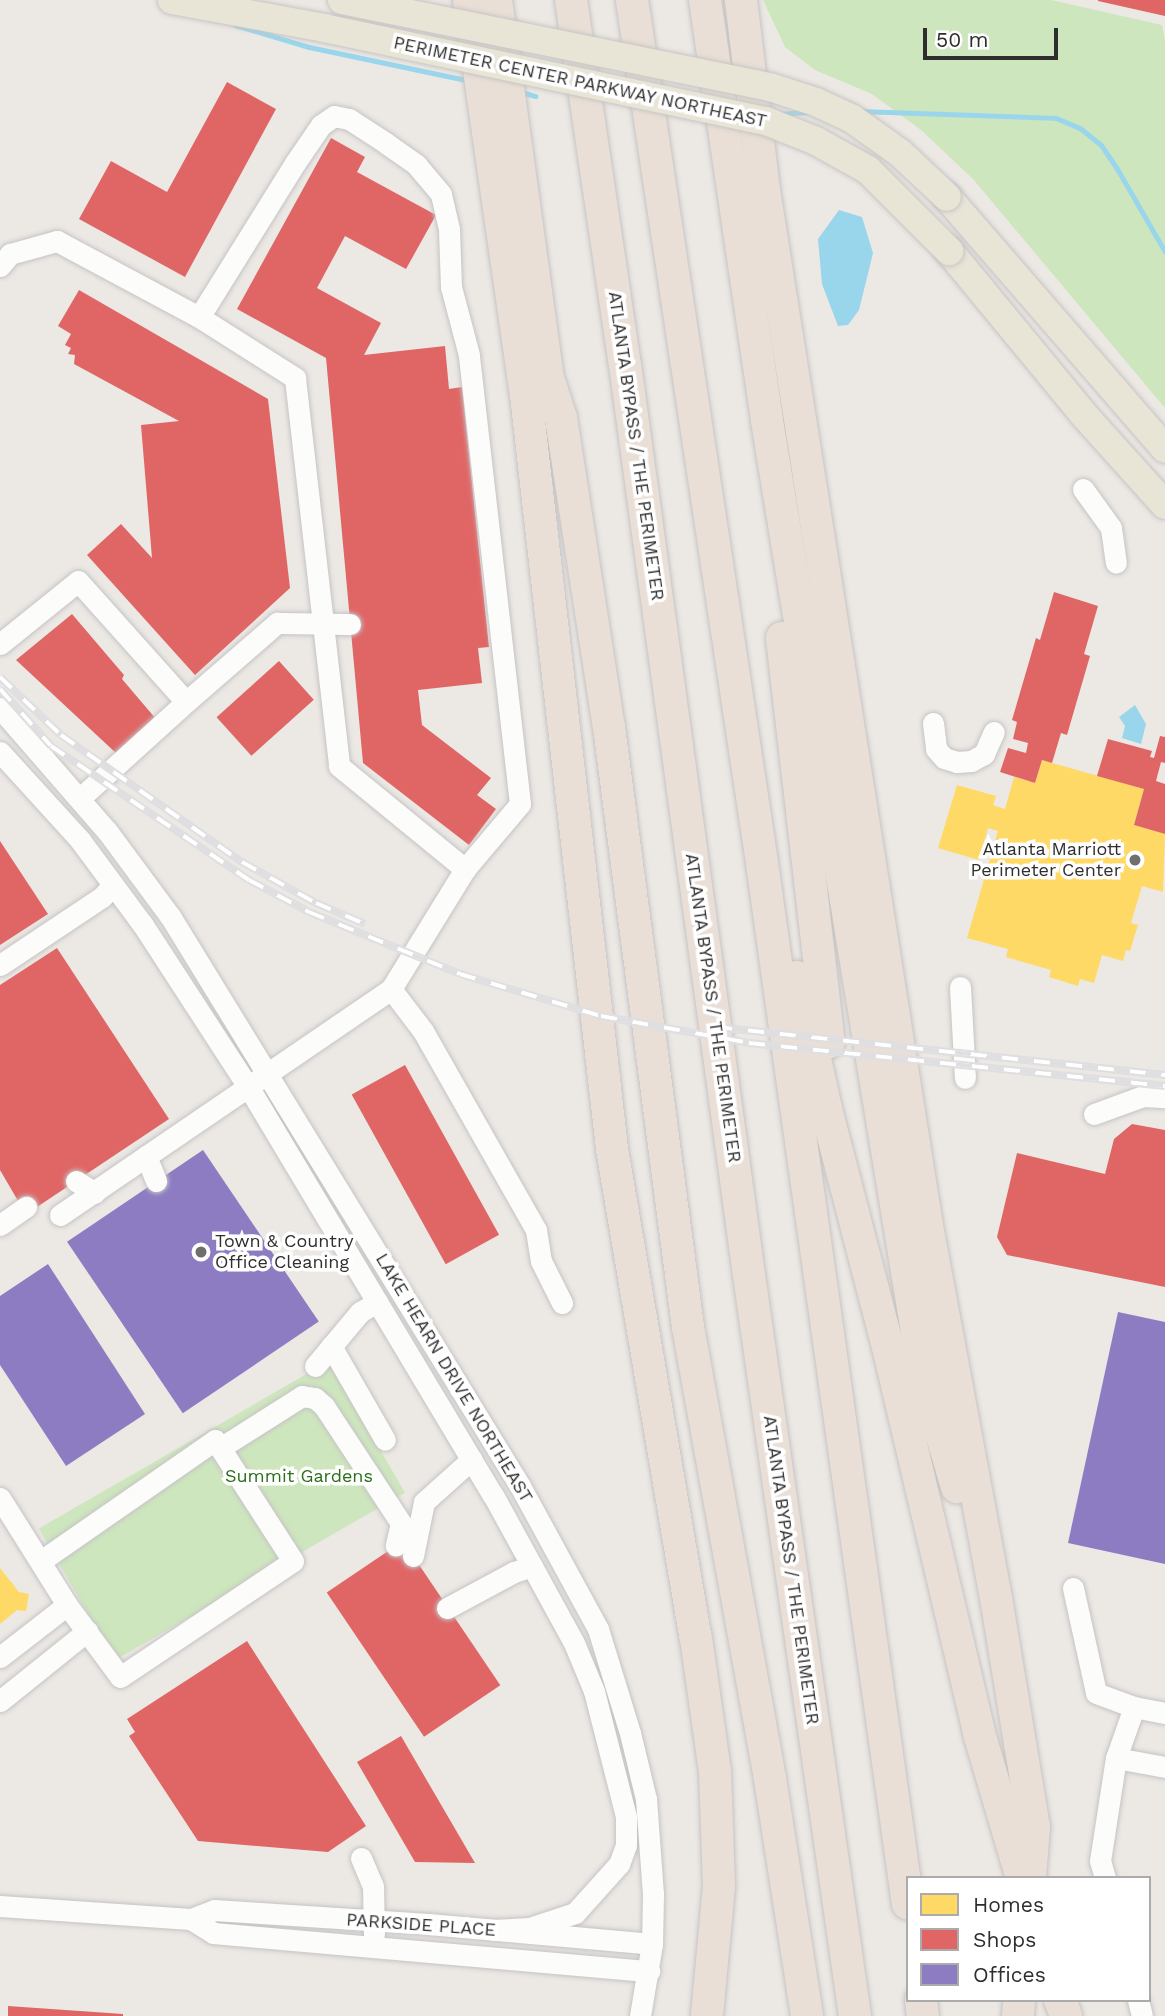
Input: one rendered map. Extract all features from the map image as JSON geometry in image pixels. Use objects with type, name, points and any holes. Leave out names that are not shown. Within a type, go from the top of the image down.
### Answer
[{"type":"highway","points":[[469,0],[526,395],[612,1149],[651,1389],[696,1638],[715,1771],[719,1886],[707,2016]]},
{"type":"highway","points":[[496,0],[549,381],[651,1389]]},
{"type":"highway","name":"ATLANTA BYPASS / THE PERIMETER","points":[[571,0],[625,365],[749,1275],[855,2016]]},
{"type":"highway","points":[[632,0],[762,863],[906,1890]]},
{"type":"highway","points":[[705,0],[767,421],[924,1375],[967,1520],[996,1598]]},
{"type":"highway","points":[[741,0],[764,190],[927,1227],[996,1598],[1034,1827],[1030,1876]]},
{"type":"highway","points":[[549,381],[561,418],[609,727],[688,1328],[769,1779],[807,2016]]},
{"type":"highway","points":[[767,421],[766,495],[846,1190]]},
{"type":"highway","points":[[762,863],[782,906],[846,1190],[889,1351],[979,1733],[1021,1876]]},
{"type":"main road","name":"PERIMETER CENTER PARKWAY NORTHEAST","points":[[172,0],[324,28],[766,121],[817,141],[868,170],[949,251],[1084,415],[1165,505]]},
{"type":"main road","name":"PERIMETER CENTER PARKWAY NORTHEAST","points":[[342,0],[770,87],[851,118],[900,152],[947,197],[1165,449]]},
{"type":"street","points":[[60,1215],[391,989],[465,869],[520,804],[469,355],[451,287],[449,229],[441,194],[417,165],[349,119],[334,116],[321,125],[295,163],[199,317]]},
{"type":"street","points":[[0,266],[10,254],[57,241],[199,317],[295,378],[339,766],[465,869]]},
{"type":"street","points":[[1083,489],[1111,528],[1116,563]]},
{"type":"street","points":[[0,644],[78,581],[186,702]]},
{"type":"street","points":[[79,799],[277,623],[350,624]]},
{"type":"street","name":"LAKE HEARN DRIVE NORTHEAST","points":[[0,708],[79,799],[170,916],[520,1486],[598,1629],[630,1732],[646,1800],[653,1894],[652,1944],[640,2016]]},
{"type":"street","points":[[933,723],[936,749],[944,758],[957,762],[971,761],[984,754],[994,732]]},
{"type":"street","name":"LAKE HEARN DRIVE NORTHEAST","points":[[0,752],[80,840],[143,925],[249,1088],[472,1459],[575,1643],[594,1691],[626,1817],[626,1845],[621,1861],[575,1913],[530,1928],[493,1930]]},
{"type":"street","points":[[0,965],[102,897],[112,886]]},
{"type":"street","points":[[960,987],[965,1078]]},
{"type":"street","points":[[391,989],[422,1031],[536,1230],[541,1261],[562,1303]]},
{"type":"street","points":[[1094,1114],[1143,1096],[1165,1097]]},
{"type":"street","points":[[146,1156],[156,1181]]},
{"type":"street","points":[[76,1181],[95,1193]]},
{"type":"street","points":[[0,1225],[26,1207]]},
{"type":"street","points":[[315,1366],[360,1312],[377,1302]]},
{"type":"street","points":[[331,1346],[385,1440]]},
{"type":"street","points":[[220,1448],[302,1396],[314,1398],[324,1406],[401,1523],[404,1551],[424,1502],[472,1459]]},
{"type":"street","points":[[0,1498],[67,1605],[120,1677],[293,1561],[215,1440],[41,1561]]},
{"type":"street","points":[[447,1608],[514,1572],[532,1566]]},
{"type":"street","points":[[1073,1588],[1092,1686],[1096,1693],[1106,1699],[1165,1713]]},
{"type":"street","points":[[0,1657],[67,1605]]},
{"type":"street","points":[[0,1701],[87,1631]]},
{"type":"street","points":[[1104,1876],[1100,1861],[1116,1758],[1134,1707]]},
{"type":"street","points":[[1116,1758],[1165,1767]]},
{"type":"street","points":[[361,1858],[373,1886],[374,1947]]},
{"type":"street","name":"PARKSIDE PLACE","points":[[0,1906],[191,1919],[214,1910],[652,1944]]},
{"type":"street","name":"PARKSIDE PLACE","points":[[191,1919],[213,1933],[649,1971]]},
{"type":"green space","points":[[763,0],[1051,0],[1162,25],[1165,40],[1165,408],[973,179],[921,130],[872,94],[815,70],[785,47]]},
{"type":"green space","name":"Summit Gardens","points":[[329,1361],[405,1493],[115,1660],[39,1528]]},
{"type":"water","points":[[839,210],[862,217],[873,253],[859,310],[848,325],[838,326],[822,284],[818,239]]},
{"type":"water","points":[[1135,705],[1146,724],[1141,744],[1122,738],[1125,726],[1119,717]]},
{"type":"building: Homes","points":[[1042,760],[1144,789],[1134,825],[1165,834],[1163,892],[1142,886],[1131,923],[1138,925],[1130,951],[1126,950],[1123,961],[1102,955],[1094,983],[1080,979],[1078,986],[1049,977],[1051,970],[1006,957],[1008,949],[967,938],[998,831],[988,828],[979,860],[938,848],[957,785],[996,796],[993,805],[1005,809],[1014,777],[1035,783]]},
{"type":"building: Homes","points":[[0,1568],[19,1592],[29,1594],[26,1611],[17,1610],[0,1624]]},
{"type":"building: Shops","points":[[1098,0],[1165,0],[1165,16],[1098,1]]},
{"type":"building: Shops","points":[[227,82],[276,109],[185,277],[79,219],[111,161],[167,192]]},
{"type":"building: Shops","points":[[331,138],[365,157],[357,172],[436,215],[406,269],[345,236],[317,288],[381,323],[364,355],[445,346],[449,389],[462,387],[489,647],[478,648],[482,683],[418,690],[422,725],[491,778],[477,795],[496,809],[469,845],[363,763],[326,358],[237,309]]},
{"type":"building: Shops","points":[[79,290],[268,399],[290,588],[195,675],[87,555],[121,524],[152,558],[141,425],[179,421],[74,364],[75,355],[68,354],[71,348],[65,345],[71,334],[58,326]]},
{"type":"building: Shops","points":[[1054,592],[1098,606],[1084,654],[1090,656],[1067,735],[1061,733],[1052,763],[1042,760],[1035,783],[1000,772],[1008,748],[1026,753],[1028,743],[1013,739],[1017,722],[1012,720],[1036,638],[1040,640]]},
{"type":"building: Shops","points":[[72,614],[124,675],[122,679],[156,719],[117,754],[16,660]]},
{"type":"building: Shops","points":[[279,661],[314,700],[251,756],[217,717]]},
{"type":"building: Shops","points":[[1160,736],[1165,737],[1165,763],[1161,762],[1156,781],[1165,784],[1165,834],[1134,825],[1144,789],[1097,776],[1108,739],[1152,751],[1150,757],[1154,758]]},
{"type":"building: Shops","points":[[0,841],[48,914],[0,945]]},
{"type":"building: Shops","points":[[57,948],[169,1119],[34,1209],[21,1206],[0,1170],[0,985]]},
{"type":"building: Shops","points":[[405,1065],[499,1235],[446,1264],[352,1095]]},
{"type":"building: Shops","points":[[1132,1124],[1165,1130],[1165,1287],[1007,1255],[997,1237],[1017,1153],[1105,1174],[1114,1139]]},
{"type":"building: Shops","points":[[403,1541],[500,1685],[424,1737],[327,1592]]},
{"type":"building: Shops","points":[[247,1641],[366,1826],[328,1852],[198,1841],[129,1736],[135,1732],[127,1719]]},
{"type":"building: Shops","points":[[401,1736],[475,1863],[415,1862],[357,1762]]},
{"type":"building: Shops","points":[[8,2006],[123,2014],[123,2016],[8,2016]]},
{"type":"building: Offices","points":[[203,1150],[319,1322],[183,1413],[67,1242]]},
{"type":"building: Offices","points":[[48,1264],[145,1414],[66,1466],[0,1365],[0,1296]]},
{"type":"building: Offices","points":[[1118,1312],[1165,1322],[1165,1564],[1068,1543]]},
{"type":"waterway","points":[[235,25],[309,47],[470,81]]},
{"type":"waterway","points":[[521,92],[535,96]]},
{"type":"waterway","points":[[859,111],[1056,118],[1080,128],[1101,145],[1165,252]]},
{"type":"waterway","points":[[778,114],[810,112]]},
{"type":"railway","points":[[0,677],[61,735],[242,862],[316,903],[365,924]]},
{"type":"railway","points":[[0,689],[51,746],[249,880],[309,912],[460,974],[601,1016],[749,1043],[1165,1086]]},
{"type":"railway","points":[[716,1027],[1165,1075]]},
{"type":"place","name":"Atlanta Marriott Perimeter Center","points":[[1135,860]]},
{"type":"place","name":"Town & Country Office Cleaning","points":[[201,1252]]}]
